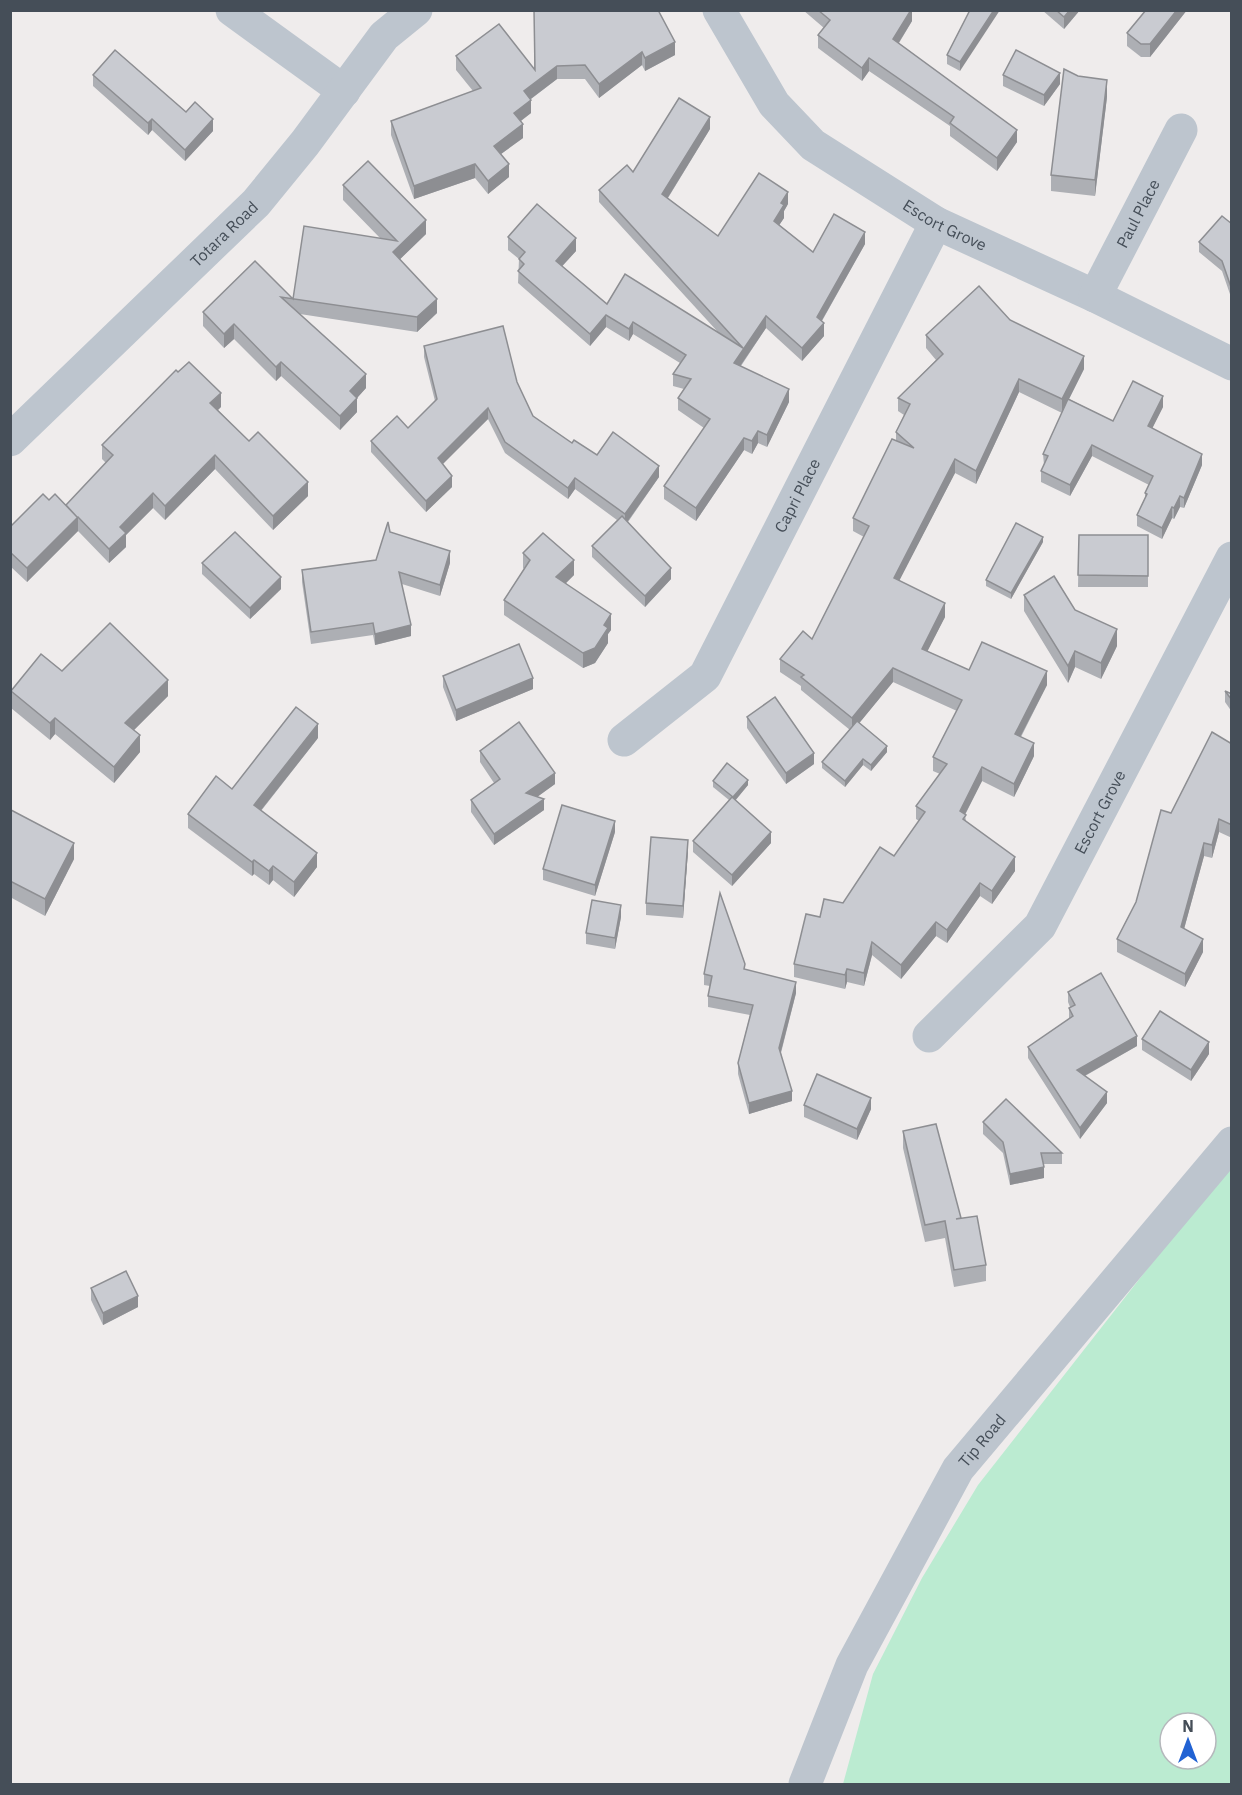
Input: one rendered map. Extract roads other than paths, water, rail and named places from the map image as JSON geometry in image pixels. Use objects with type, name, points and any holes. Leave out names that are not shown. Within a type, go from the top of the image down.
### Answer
[{"type":"street","points":[[232,10],[344,91]]},
{"type":"street","name":"Totara Road","points":[[10,440],[256,203],[384,36],[416,10]]},
{"type":"street","name":"Escort Grove","points":[[719,10],[774,104],[813,145],[936,223],[1095,296],[1232,364]]},
{"type":"street","name":"Paul Place","points":[[1095,296],[1180,130]]},
{"type":"street","name":"Capri Place","points":[[624,740],[705,676],[936,223]]},
{"type":"street","name":"Escort Grove","points":[[929,1036],[1040,926],[1232,558]]},
{"type":"street","name":"Tip Road","points":[[805,1785],[852,1665],[958,1468],[1232,1143]]}]
